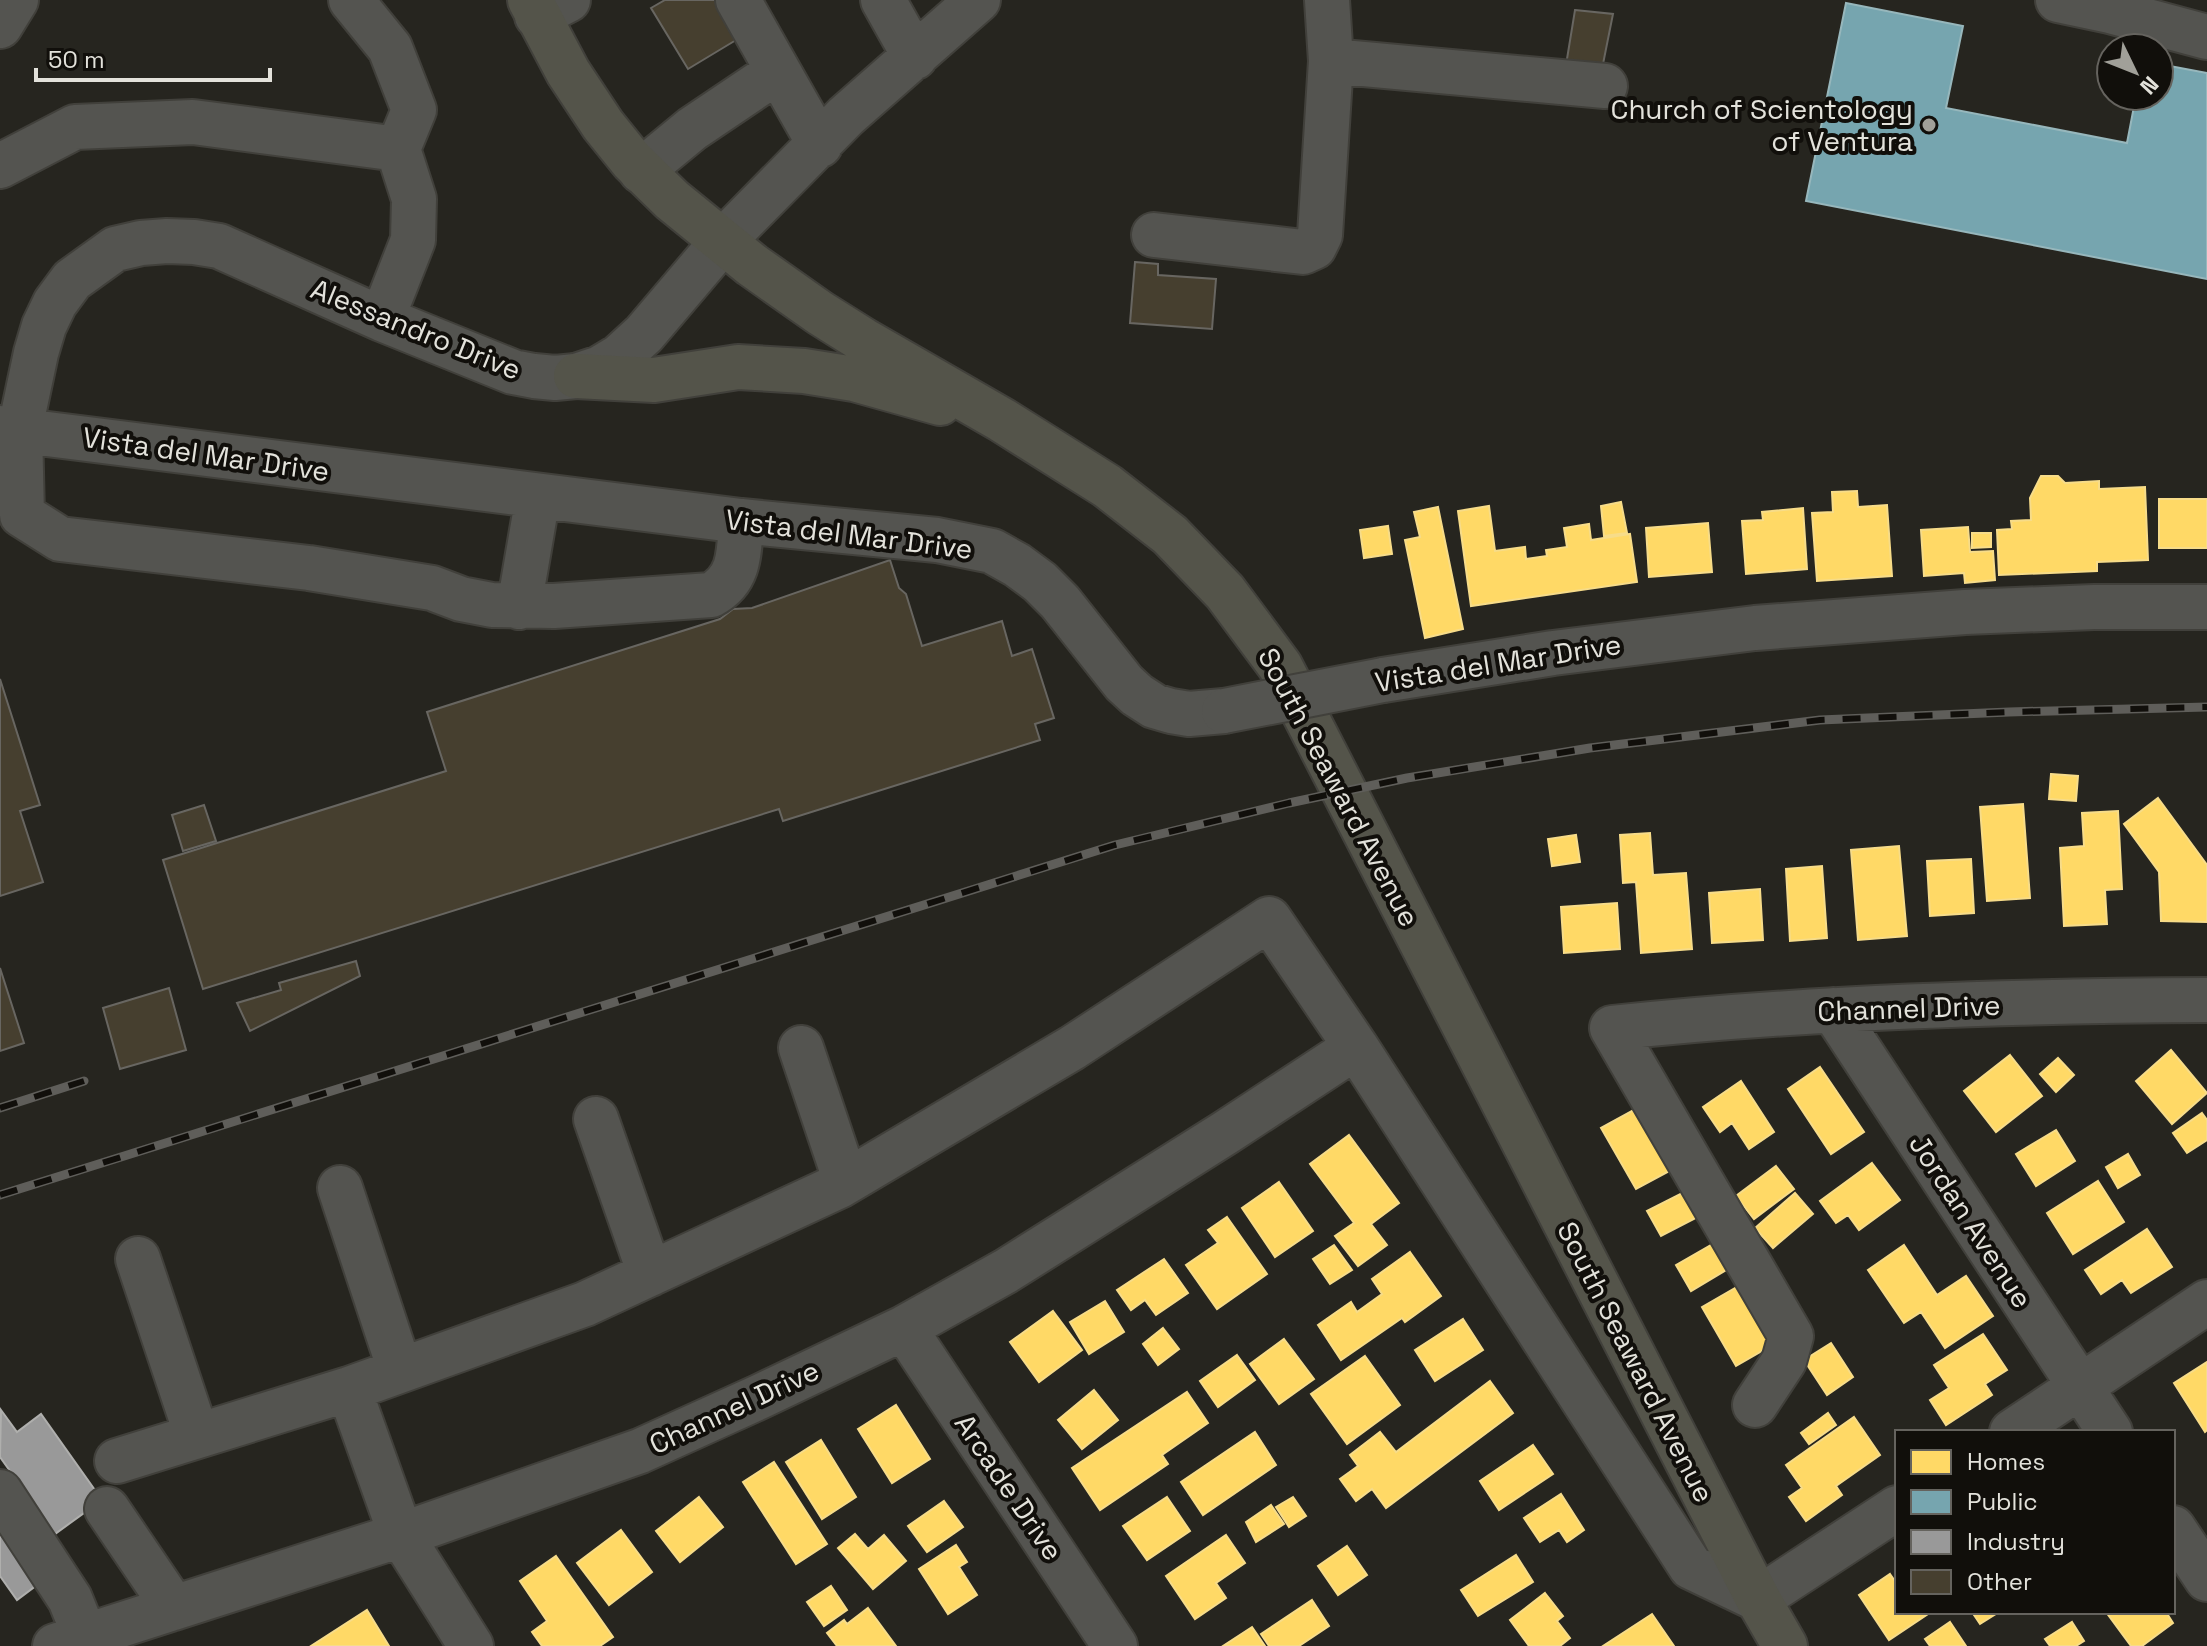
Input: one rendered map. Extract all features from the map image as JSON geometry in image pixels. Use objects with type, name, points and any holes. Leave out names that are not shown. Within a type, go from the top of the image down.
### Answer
[{"type":"main road","name":"South Seaward Avenue","points":[[545,5],[568,72],[603,125],[641,171],[672,200],[777,284],[842,327],[1002,420],[1107,486],[1170,535],[1225,592],[1280,666],[1758,1599],[1785,1646]]},
{"type":"main road","points":[[576,376],[654,380],[738,367],[804,371],[854,379],[1002,420]]},
{"type":"street","points":[[0,26],[16,0]]},
{"type":"street","points":[[351,0],[390,48],[414,110],[398,149],[414,199],[413,240],[382,319]]},
{"type":"street","points":[[738,0],[820,145]]},
{"type":"street","points":[[883,0],[915,57]]},
{"type":"street","name":"Alessandro Drive","points":[[519,607],[461,599],[432,588],[309,568],[60,539],[22,515],[10,429],[44,326],[55,303],[72,280],[115,249],[141,243],[194,242],[219,246],[382,319],[513,372],[555,378],[576,376],[600,368],[620,356],[644,334],[722,242],[846,116],[978,0]]},
{"type":"street","points":[[1154,235],[1303,252],[1314,247],[1320,235],[1331,61],[1327,0]]},
{"type":"street","points":[[2058,0],[2207,37]]},
{"type":"street","points":[[1331,61],[1605,86]]},
{"type":"street","points":[[641,171],[692,129],[778,71]]},
{"type":"street","points":[[0,166],[75,127],[193,122],[398,149]]},
{"type":"street","name":"Vista del Mar Drive","points":[[10,429],[741,521],[937,540],[992,551],[1040,582],[1137,695],[1154,706],[1189,714],[1224,711],[1383,680],[1553,653],[1755,628],[1965,612],[2207,607]]},
{"type":"street","points":[[538,496],[519,607],[711,595],[726,587],[739,559],[741,521]]},
{"type":"street","name":"South Seaward Avenue","points":[[846,1182],[1072,1048],[1269,919],[1356,1047],[1691,1567],[1758,1599]]},
{"type":"street","name":"Channel Drive","points":[[1755,1405],[1784,1361],[1791,1336],[1612,1028],[1692,1019],[1833,1010],[2207,1000]]},
{"type":"street","name":"Jordan Avenue","points":[[1833,1010],[2109,1430]]},
{"type":"street","name":"Channel Drive","points":[[70,1641],[401,1535],[640,1451],[904,1328],[1006,1271],[1356,1047]]},
{"type":"street","points":[[117,1461],[349,1389],[585,1304],[846,1182],[801,1048]]},
{"type":"street","points":[[596,1119],[650,1274]]},
{"type":"street","points":[[340,1188],[400,1370]]},
{"type":"street","points":[[138,1259],[197,1436]]},
{"type":"street","points":[[2015,1430],[2207,1302]]},
{"type":"street","name":"Arcade Drive","points":[[904,1328],[1115,1646]]},
{"type":"street","points":[[349,1389],[401,1535],[471,1646]]},
{"type":"street","points":[[0,1492],[70,1599],[70,1641]]},
{"type":"street","points":[[107,1509],[174,1608]]},
{"type":"street","points":[[1758,1599],[1895,1509]]},
{"type":"street","points":[[2175,1531],[2207,1579]]},
{"type":"building: Homes","points":[[2041,476],[2058,476],[2065,483],[2099,481],[2099,489],[2145,487],[2148,560],[2097,562],[2097,571],[1999,575],[1997,530],[2012,529],[2011,521],[2031,520],[2030,498]]},
{"type":"building: Homes","points":[[1857,491],[1858,507],[1887,505],[1892,576],[1817,581],[1812,513],[1833,512],[1832,492]]},
{"type":"building: Homes","points":[[2159,499],[2207,499],[2207,548],[2159,548]]},
{"type":"building: Homes","points":[[1621,502],[1627,533],[1604,536],[1601,506]]},
{"type":"building: Homes","points":[[1489,506],[1495,551],[1525,547],[1526,559],[1547,556],[1546,550],[1567,547],[1564,528],[1589,524],[1591,540],[1630,534],[1637,582],[1471,606],[1458,511]]},
{"type":"building: Homes","points":[[1438,507],[1463,629],[1425,638],[1405,540],[1420,537],[1414,512]]},
{"type":"building: Homes","points":[[1803,508],[1807,569],[1746,574],[1742,521],[1763,520],[1762,512]]},
{"type":"building: Homes","points":[[1708,523],[1712,572],[1649,577],[1646,528]]},
{"type":"building: Homes","points":[[1388,526],[1392,554],[1364,558],[1360,530]]},
{"type":"building: Homes","points":[[1968,527],[1970,552],[1993,551],[1995,580],[1965,583],[1964,573],[1924,576],[1921,530]]},
{"type":"building: Homes","points":[[1972,533],[1991,533],[1991,547],[1972,548]]},
{"type":"building: Homes","points":[[2051,774],[2078,776],[2076,801],[2049,799]]},
{"type":"building: Homes","points":[[2158,798],[2207,865],[2207,922],[2161,921],[2159,872],[2124,824]]},
{"type":"building: Homes","points":[[2023,804],[2030,898],[1987,901],[1980,807]]},
{"type":"building: Homes","points":[[2118,811],[2122,889],[2105,890],[2107,924],[2064,926],[2060,848],[2084,846],[2082,813]]},
{"type":"building: Homes","points":[[1650,833],[1653,875],[1686,873],[1692,949],[1641,953],[1636,882],[1623,883],[1620,835]]},
{"type":"building: Homes","points":[[1576,835],[1580,862],[1552,866],[1548,839]]},
{"type":"building: Homes","points":[[1899,846],[1907,936],[1858,940],[1851,850]]},
{"type":"building: Homes","points":[[1971,859],[1974,913],[1930,916],[1927,861]]},
{"type":"building: Homes","points":[[1822,866],[1827,938],[1790,941],[1786,869]]},
{"type":"building: Homes","points":[[1760,889],[1763,940],[1712,943],[1709,893]]},
{"type":"building: Homes","points":[[1617,903],[1620,949],[1564,953],[1561,907]]},
{"type":"building: Homes","points":[[2171,1050],[2207,1093],[2172,1124],[2136,1081]]},
{"type":"building: Homes","points":[[2010,1055],[2042,1096],[1996,1132],[1964,1091]]},
{"type":"building: Homes","points":[[2058,1058],[2074,1075],[2056,1092],[2040,1074]]},
{"type":"building: Homes","points":[[1820,1067],[1864,1132],[1831,1154],[1788,1089]]},
{"type":"building: Homes","points":[[1741,1081],[1774,1132],[1749,1149],[1732,1123],[1720,1132],[1703,1107]]},
{"type":"building: Homes","points":[[1650,1101],[1686,1162],[1636,1189],[1601,1128]]},
{"type":"building: Homes","points":[[2202,1113],[2207,1120],[2207,1140],[2187,1153],[2173,1133]]},
{"type":"building: Homes","points":[[2056,1130],[2075,1161],[2036,1186],[2016,1154]]},
{"type":"building: Homes","points":[[1349,1135],[1399,1203],[1371,1224],[1387,1245],[1358,1266],[1335,1236],[1354,1223],[1310,1164]]},
{"type":"building: Homes","points":[[2128,1154],[2140,1175],[2118,1188],[2106,1167]]},
{"type":"building: Homes","points":[[1872,1163],[1900,1200],[1859,1230],[1848,1215],[1836,1223],[1820,1201]]},
{"type":"building: Homes","points":[[1776,1166],[1794,1189],[1754,1219],[1736,1196]]},
{"type":"building: Homes","points":[[2098,1181],[2124,1222],[2073,1254],[2047,1213]]},
{"type":"building: Homes","points":[[1279,1182],[1313,1231],[1275,1257],[1242,1208]]},
{"type":"building: Homes","points":[[1698,1185],[1711,1210],[1661,1236],[1647,1211]]},
{"type":"building: Homes","points":[[1795,1193],[1813,1214],[1773,1248],[1755,1228]]},
{"type":"building: Homes","points":[[1227,1217],[1267,1274],[1217,1309],[1186,1265],[1218,1243],[1208,1230]]},
{"type":"building: Homes","points":[[2147,1229],[2172,1267],[2131,1293],[2122,1280],[2101,1294],[2085,1270]]},
{"type":"building: Homes","points":[[1723,1238],[1738,1263],[1691,1291],[1676,1265]]},
{"type":"building: Homes","points":[[1334,1245],[1352,1270],[1330,1284],[1313,1259]]},
{"type":"building: Homes","points":[[1904,1245],[1937,1295],[1966,1276],[1993,1316],[1945,1348],[1921,1312],[1904,1323],[1868,1270]]},
{"type":"building: Homes","points":[[1410,1252],[1441,1296],[1405,1322],[1402,1318],[1341,1360],[1318,1325],[1351,1302],[1357,1312],[1382,1294],[1372,1279]]},
{"type":"building: Homes","points":[[1164,1259],[1188,1293],[1156,1315],[1145,1300],[1131,1310],[1117,1290]]},
{"type":"building: Homes","points":[[1754,1277],[1788,1336],[1736,1366],[1702,1307]]},
{"type":"building: Homes","points":[[1105,1301],[1124,1332],[1089,1354],[1070,1322]]},
{"type":"building: Homes","points":[[1053,1311],[1082,1350],[1039,1382],[1010,1342]]},
{"type":"building: Homes","points":[[1463,1319],[1483,1350],[1435,1381],[1415,1350]]},
{"type":"building: Homes","points":[[1163,1328],[1179,1349],[1158,1365],[1143,1344]]},
{"type":"building: Homes","points":[[1983,1334],[2007,1370],[1985,1384],[1992,1395],[1946,1425],[1930,1400],[1949,1388],[1934,1365]]},
{"type":"building: Homes","points":[[1284,1339],[1314,1379],[1279,1404],[1250,1364]]},
{"type":"building: Homes","points":[[1831,1343],[1853,1377],[1827,1395],[1804,1360]]},
{"type":"building: Homes","points":[[1237,1355],[1255,1380],[1218,1407],[1200,1381]]},
{"type":"building: Homes","points":[[1365,1356],[1400,1405],[1347,1444],[1311,1394]]},
{"type":"building: Homes","points":[[2207,1362],[2207,1430],[2205,1432],[2174,1383]]},
{"type":"building: Homes","points":[[1490,1381],[1513,1413],[1386,1508],[1372,1489],[1356,1501],[1340,1479],[1358,1466],[1350,1455],[1380,1432],[1396,1452]]},
{"type":"building: Homes","points":[[1094,1390],[1118,1420],[1082,1449],[1058,1420]]},
{"type":"building: Homes","points":[[1187,1392],[1208,1423],[1162,1455],[1168,1464],[1100,1510],[1072,1468]]},
{"type":"building: Homes","points":[[896,1405],[930,1459],[892,1483],[858,1429]]},
{"type":"building: Homes","points":[[1828,1413],[1836,1425],[1809,1444],[1801,1433]]},
{"type":"building: Homes","points":[[1854,1417],[1880,1455],[1836,1486],[1842,1495],[1806,1521],[1789,1497],[1802,1488],[1786,1465]]},
{"type":"building: Homes","points":[[1255,1432],[1276,1465],[1203,1515],[1181,1482]]},
{"type":"building: Homes","points":[[821,1440],[856,1497],[822,1519],[786,1462]]},
{"type":"building: Homes","points":[[1533,1445],[1553,1474],[1499,1510],[1480,1481]]},
{"type":"building: Homes","points":[[774,1462],[827,1544],[796,1564],[743,1482]]},
{"type":"building: Homes","points":[[1561,1494],[1584,1530],[1567,1542],[1559,1530],[1540,1542],[1524,1518]]},
{"type":"building: Homes","points":[[699,1497],[723,1527],[680,1562],[656,1531]]},
{"type":"building: Homes","points":[[1167,1497],[1190,1531],[1147,1560],[1123,1526]]},
{"type":"building: Homes","points":[[1293,1497],[1306,1516],[1289,1527],[1276,1507]]},
{"type":"building: Homes","points":[[944,1501],[963,1527],[927,1552],[908,1526]]},
{"type":"building: Homes","points":[[1271,1505],[1284,1524],[1256,1542],[1246,1522]]},
{"type":"building: Homes","points":[[621,1530],[652,1572],[609,1605],[577,1563]]},
{"type":"building: Homes","points":[[855,1534],[868,1549],[884,1535],[906,1561],[873,1589],[838,1548]]},
{"type":"building: Homes","points":[[1226,1535],[1245,1563],[1216,1583],[1226,1598],[1195,1619],[1166,1576]]},
{"type":"building: Homes","points":[[956,1545],[967,1562],[959,1567],[977,1595],[948,1614],[919,1569]]},
{"type":"building: Homes","points":[[1347,1546],[1367,1575],[1338,1595],[1318,1566]]},
{"type":"building: Homes","points":[[1516,1555],[1533,1582],[1478,1616],[1461,1590]]},
{"type":"building: Homes","points":[[556,1556],[613,1637],[600,1646],[542,1646],[532,1632],[547,1621],[520,1581]]},
{"type":"building: Homes","points":[[1890,1574],[1895,1581],[1895,1614],[1928,1614],[1889,1640],[1859,1595]]},
{"type":"building: Homes","points":[[831,1586],[847,1610],[824,1626],[807,1602]]},
{"type":"building: Homes","points":[[1545,1593],[1563,1616],[1557,1621],[1570,1638],[1560,1646],[1529,1646],[1510,1620]]},
{"type":"building: Homes","points":[[1312,1600],[1329,1626],[1299,1646],[1269,1646],[1261,1634]]},
{"type":"building: Homes","points":[[868,1608],[896,1646],[837,1646],[827,1633],[844,1620],[847,1624]]},
{"type":"building: Homes","points":[[367,1610],[389,1646],[311,1646]]},
{"type":"building: Homes","points":[[1652,1614],[1674,1646],[1603,1646]]},
{"type":"building: Homes","points":[[1973,1614],[1996,1614],[1980,1624]]},
{"type":"building: Homes","points":[[2107,1614],[2167,1614],[2173,1623],[2142,1646],[2131,1646]]},
{"type":"building: Homes","points":[[1950,1622],[1966,1646],[1930,1646],[1925,1639]]},
{"type":"building: Homes","points":[[2072,1622],[2084,1641],[2076,1646],[2050,1646],[2045,1639]]},
{"type":"building: Homes","points":[[1252,1627],[1265,1646],[1223,1646]]},
{"type":"building: Public","name":"Church of Scientology of Ventura","points":[[1846,3],[1963,26],[1946,108],[2127,143],[2133,112],[2175,112],[2175,67],[2207,73],[2207,279],[1806,201]]},
{"type":"building: Industry","points":[[1,1410],[17,1432],[41,1414],[102,1500],[55,1534],[0,1457]]},
{"type":"building: Industry","points":[[0,1516],[45,1579],[17,1600],[0,1576]]},
{"type":"building: Other","points":[[665,0],[733,0],[751,31],[688,69],[651,8]]},
{"type":"building: Other","points":[[1575,10],[1613,14],[1601,74],[1566,65]]},
{"type":"building: Other","points":[[1135,262],[1158,264],[1158,275],[1216,279],[1212,329],[1130,323]]},
{"type":"building: Other","points":[[890,560],[899,588],[906,594],[922,646],[1002,621],[1012,656],[1032,649],[1054,718],[1035,724],[1040,740],[783,821],[779,809],[203,989],[163,860],[446,771],[427,712],[720,619],[733,609],[752,608]]},
{"type":"building: Other","points":[[0,679],[40,805],[20,811],[43,882],[0,896]]},
{"type":"building: Other","points":[[204,805],[216,841],[183,851],[172,815]]},
{"type":"building: Other","points":[[356,961],[360,976],[250,1031],[237,1003],[281,990],[279,983]]},
{"type":"building: Other","points":[[0,968],[24,1043],[0,1051]]},
{"type":"building: Other","points":[[169,988],[186,1050],[120,1069],[103,1008]]},
{"type":"railway","points":[[0,1195],[1115,845],[1289,803],[1407,778],[1590,748],[1820,720],[2207,707]]},
{"type":"railway","points":[[0,1108],[84,1081]]},
{"type":"place","name":"Church of Scientology of Ventura","points":[[1929,125]]}]
